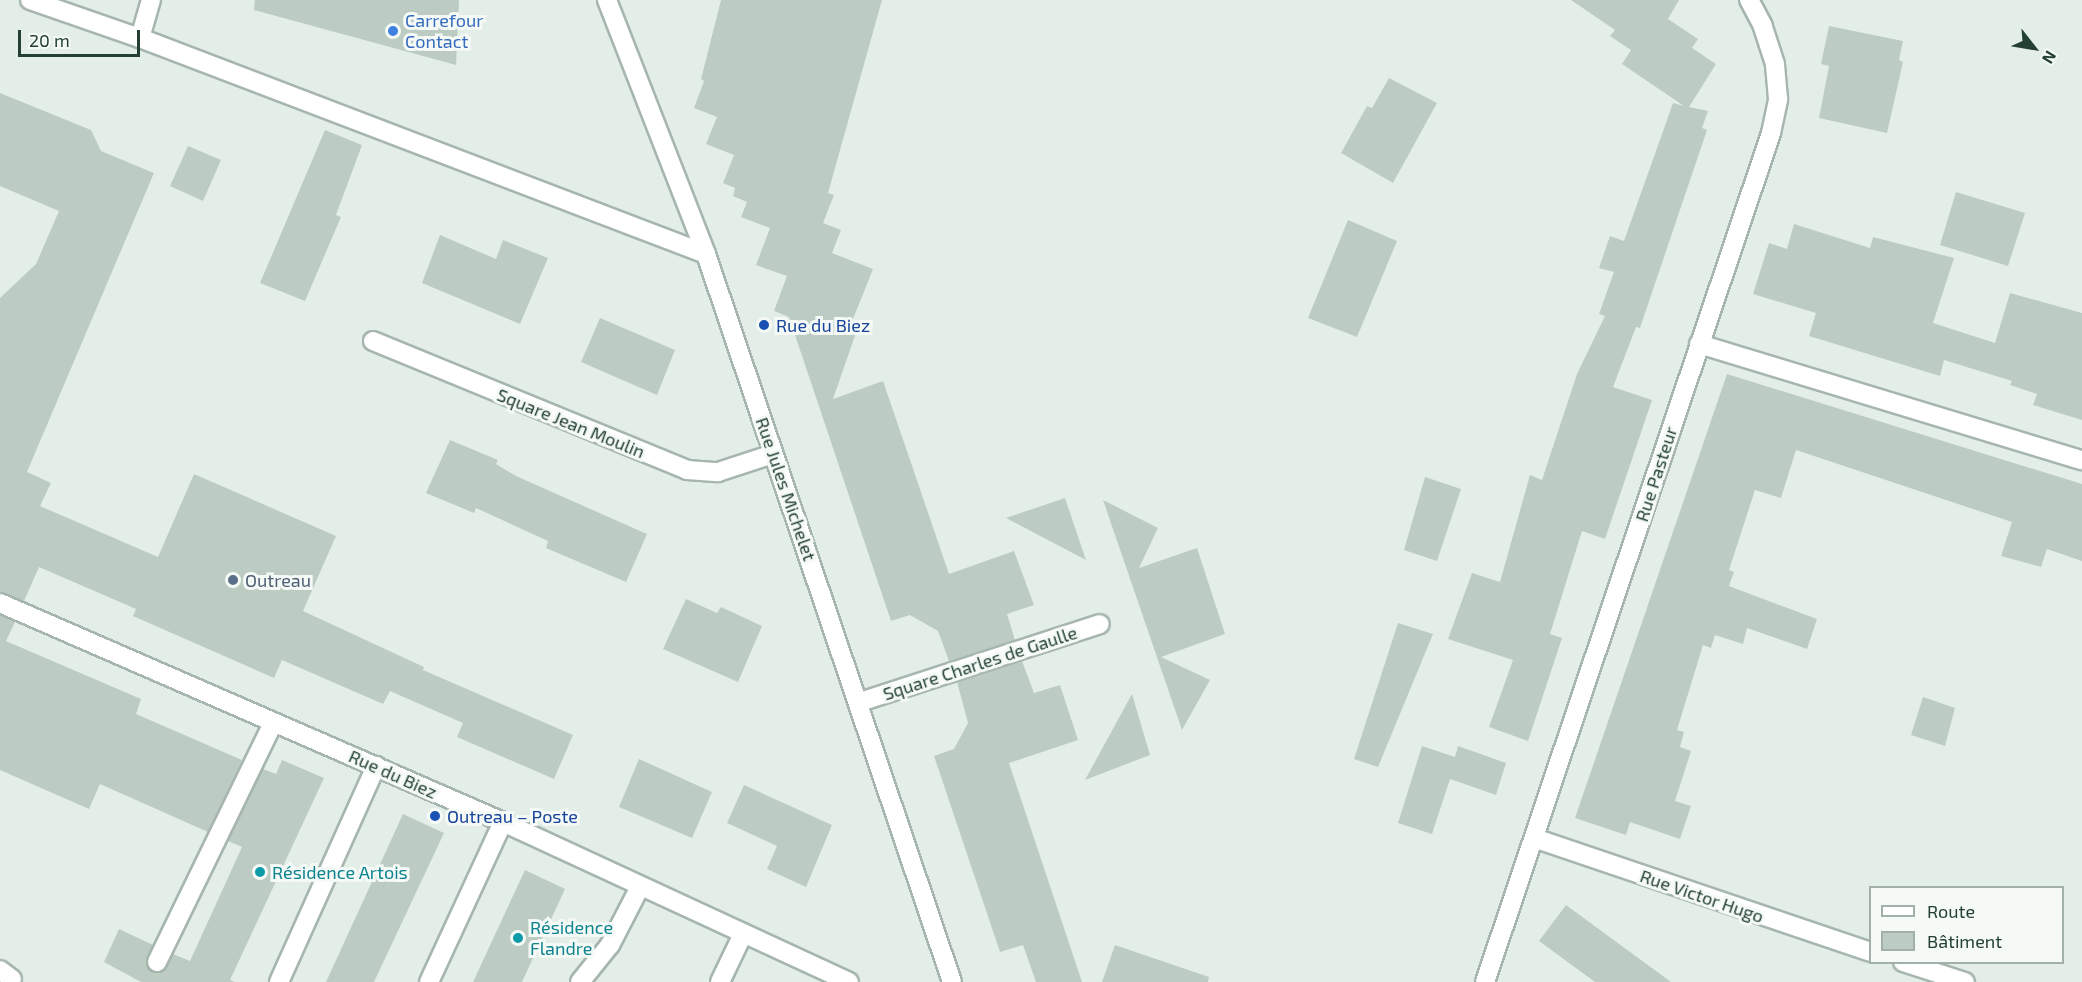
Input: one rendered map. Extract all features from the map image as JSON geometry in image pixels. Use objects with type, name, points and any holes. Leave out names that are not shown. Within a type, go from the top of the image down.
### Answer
[{"type":"street","points":[[30,0],[140,38],[706,254]]},
{"type":"street","points":[[140,38],[151,0]]},
{"type":"street","name":"Rue Jules Michelet","points":[[608,0],[706,254],[860,702],[952,982]]},
{"type":"street","name":"Rue Pasteur","points":[[1485,982],[1771,133],[1778,81],[1771,45],[1749,0]]},
{"type":"street","name":"Square Jean Moulin","points":[[372,341],[687,470],[718,472],[773,454]]},
{"type":"street","points":[[1699,344],[2082,460]]},
{"type":"street","name":"Rue du Biez","points":[[0,603],[503,822],[849,982]]},
{"type":"street","name":"Square Charles de Gaulle","points":[[860,702],[1100,624]]},
{"type":"street","points":[[157,962],[273,723]]},
{"type":"street","points":[[279,982],[376,766]]},
{"type":"street","points":[[429,982],[503,822]]},
{"type":"street","name":"Rue Victor Hugo","points":[[1534,838],[1869,952]]},
{"type":"street","points":[[580,982],[610,945],[640,887]]},
{"type":"street","points":[[720,982],[743,934]]},
{"type":"street","points":[[1906,964],[1965,982]]},
{"type":"building","name":"Carrefour Contact","points":[[255,0],[459,0],[456,65],[254,10]]},
{"type":"building","points":[[721,0],[882,0],[828,193],[834,195],[823,223],[841,230],[832,253],[873,269],[851,324],[858,327],[833,399],[883,381],[949,574],[1014,551],[1034,605],[1007,614],[1015,640],[949,661],[938,631],[910,615],[891,621],[789,317],[774,311],[787,276],[756,265],[770,228],[741,217],[747,202],[733,196],[735,188],[723,183],[734,155],[706,144],[717,117],[694,108],[704,81],[701,79]]},
{"type":"building","points":[[1571,0],[1679,0],[1668,19],[1698,39],[1692,48],[1716,64],[1689,107],[1708,111],[1702,128],[1707,130],[1640,328],[1636,327],[1613,387],[1652,400],[1605,539],[1582,531],[1550,634],[1562,638],[1528,741],[1489,727],[1513,660],[1448,639],[1472,573],[1500,582],[1530,475],[1542,480],[1577,374],[1605,316],[1599,314],[1614,272],[1599,268],[1610,236],[1624,241],[1673,103],[1684,106],[1622,64],[1631,50],[1610,36],[1615,30]]},
{"type":"building","points":[[1829,26],[1903,41],[1899,60],[1903,62],[1887,133],[1819,118],[1829,66],[1821,64]]},
{"type":"building","points":[[1389,78],[1437,103],[1393,183],[1341,153],[1367,106],[1372,108]]},
{"type":"building","points":[[0,93],[91,130],[101,151],[154,173],[27,472],[51,483],[40,506],[158,557],[194,474],[336,536],[303,611],[424,667],[423,670],[573,735],[554,779],[457,737],[463,723],[390,691],[383,704],[282,660],[274,678],[133,616],[136,609],[39,567],[24,601],[0,592],[0,298],[36,264],[59,211],[0,186]]},
{"type":"building","points":[[325,130],[362,145],[336,215],[341,217],[305,301],[260,283]]},
{"type":"building","points":[[188,146],[221,160],[203,201],[170,186]]},
{"type":"building","points":[[1956,192],[2025,213],[2008,266],[1940,245]]},
{"type":"building","points":[[1348,220],[1397,241],[1357,337],[1308,318]]},
{"type":"building","points":[[1794,224],[1870,248],[1873,237],[1954,258],[1933,323],[1995,343],[2010,293],[2082,313],[2082,420],[2033,405],[2037,394],[2010,385],[2012,381],[1944,360],[1940,376],[1809,336],[1816,313],[1753,294],[1769,243],[1787,249]]},
{"type":"building","points":[[440,235],[496,259],[503,240],[548,258],[520,324],[422,283]]},
{"type":"building","points":[[600,318],[675,350],[657,395],[581,362]]},
{"type":"building","points":[[1727,374],[2082,484],[2082,561],[2047,549],[2041,567],[2001,556],[2012,522],[1796,450],[1781,498],[1755,490],[1729,570],[1734,572],[1729,586],[1817,619],[1807,649],[1747,628],[1743,644],[1715,635],[1711,648],[1703,645],[1677,730],[1684,732],[1680,747],[1691,751],[1675,801],[1691,806],[1680,839],[1630,822],[1626,835],[1575,818]]},
{"type":"building","points":[[450,440],[498,460],[496,464],[516,476],[647,534],[626,582],[546,548],[548,541],[476,508],[474,513],[426,493]]},
{"type":"building","points":[[1425,477],[1461,489],[1437,561],[1404,550]]},
{"type":"building","points":[[1065,498],[1086,560],[1006,518]]},
{"type":"building","points":[[1103,500],[1158,528],[1139,568],[1197,548],[1225,634],[1161,657],[1210,680],[1182,730]]},
{"type":"building","points":[[686,599],[717,613],[721,607],[762,626],[738,682],[663,649]]},
{"type":"building","points":[[0,615],[15,622],[6,641],[141,699],[136,714],[242,760],[208,832],[100,784],[89,809],[0,770]]},
{"type":"building","points":[[1398,623],[1433,634],[1378,767],[1354,759]]},
{"type":"building","points":[[1022,661],[1034,693],[1060,685],[1078,740],[1009,763],[1082,982],[1036,982],[1023,945],[1000,952],[934,756],[954,749],[968,723],[957,682]]},
{"type":"building","points":[[1132,694],[1150,755],[1085,780]]},
{"type":"building","points":[[1923,697],[1955,708],[1945,746],[1911,735]]},
{"type":"building","points":[[1422,746],[1455,757],[1458,746],[1506,763],[1496,795],[1450,779],[1432,834],[1398,823]]},
{"type":"building","points":[[639,759],[712,792],[692,838],[619,807]]},
{"type":"building","name":"Résidence Artois","points":[[282,760],[324,778],[230,980],[235,982],[141,982],[104,962],[119,929],[153,945],[146,962],[153,972],[164,971],[173,954],[190,961],[242,847],[228,841],[263,769],[276,774]]},
{"type":"building","points":[[744,785],[832,825],[806,887],[767,869],[777,846],[727,823]]},
{"type":"building","points":[[403,814],[444,833],[374,982],[326,982]]},
{"type":"building","name":"Résidence Flandre","points":[[525,870],[565,889],[522,982],[473,982]]},
{"type":"building","points":[[1566,905],[1671,982],[1595,982],[1539,941]]},
{"type":"building","points":[[1115,945],[1209,977],[1208,982],[1102,982]]},
{"type":"place","name":"Carrefour Contact","points":[[393,31]]},
{"type":"place","name":"Rue du Biez","points":[[764,325]]},
{"type":"place","name":"Outreau","points":[[233,580]]},
{"type":"place","name":"Outreau – Poste","points":[[435,816]]},
{"type":"place","name":"Résidence Artois","points":[[260,872]]},
{"type":"place","name":"Résidence Flandre","points":[[518,938]]}]
